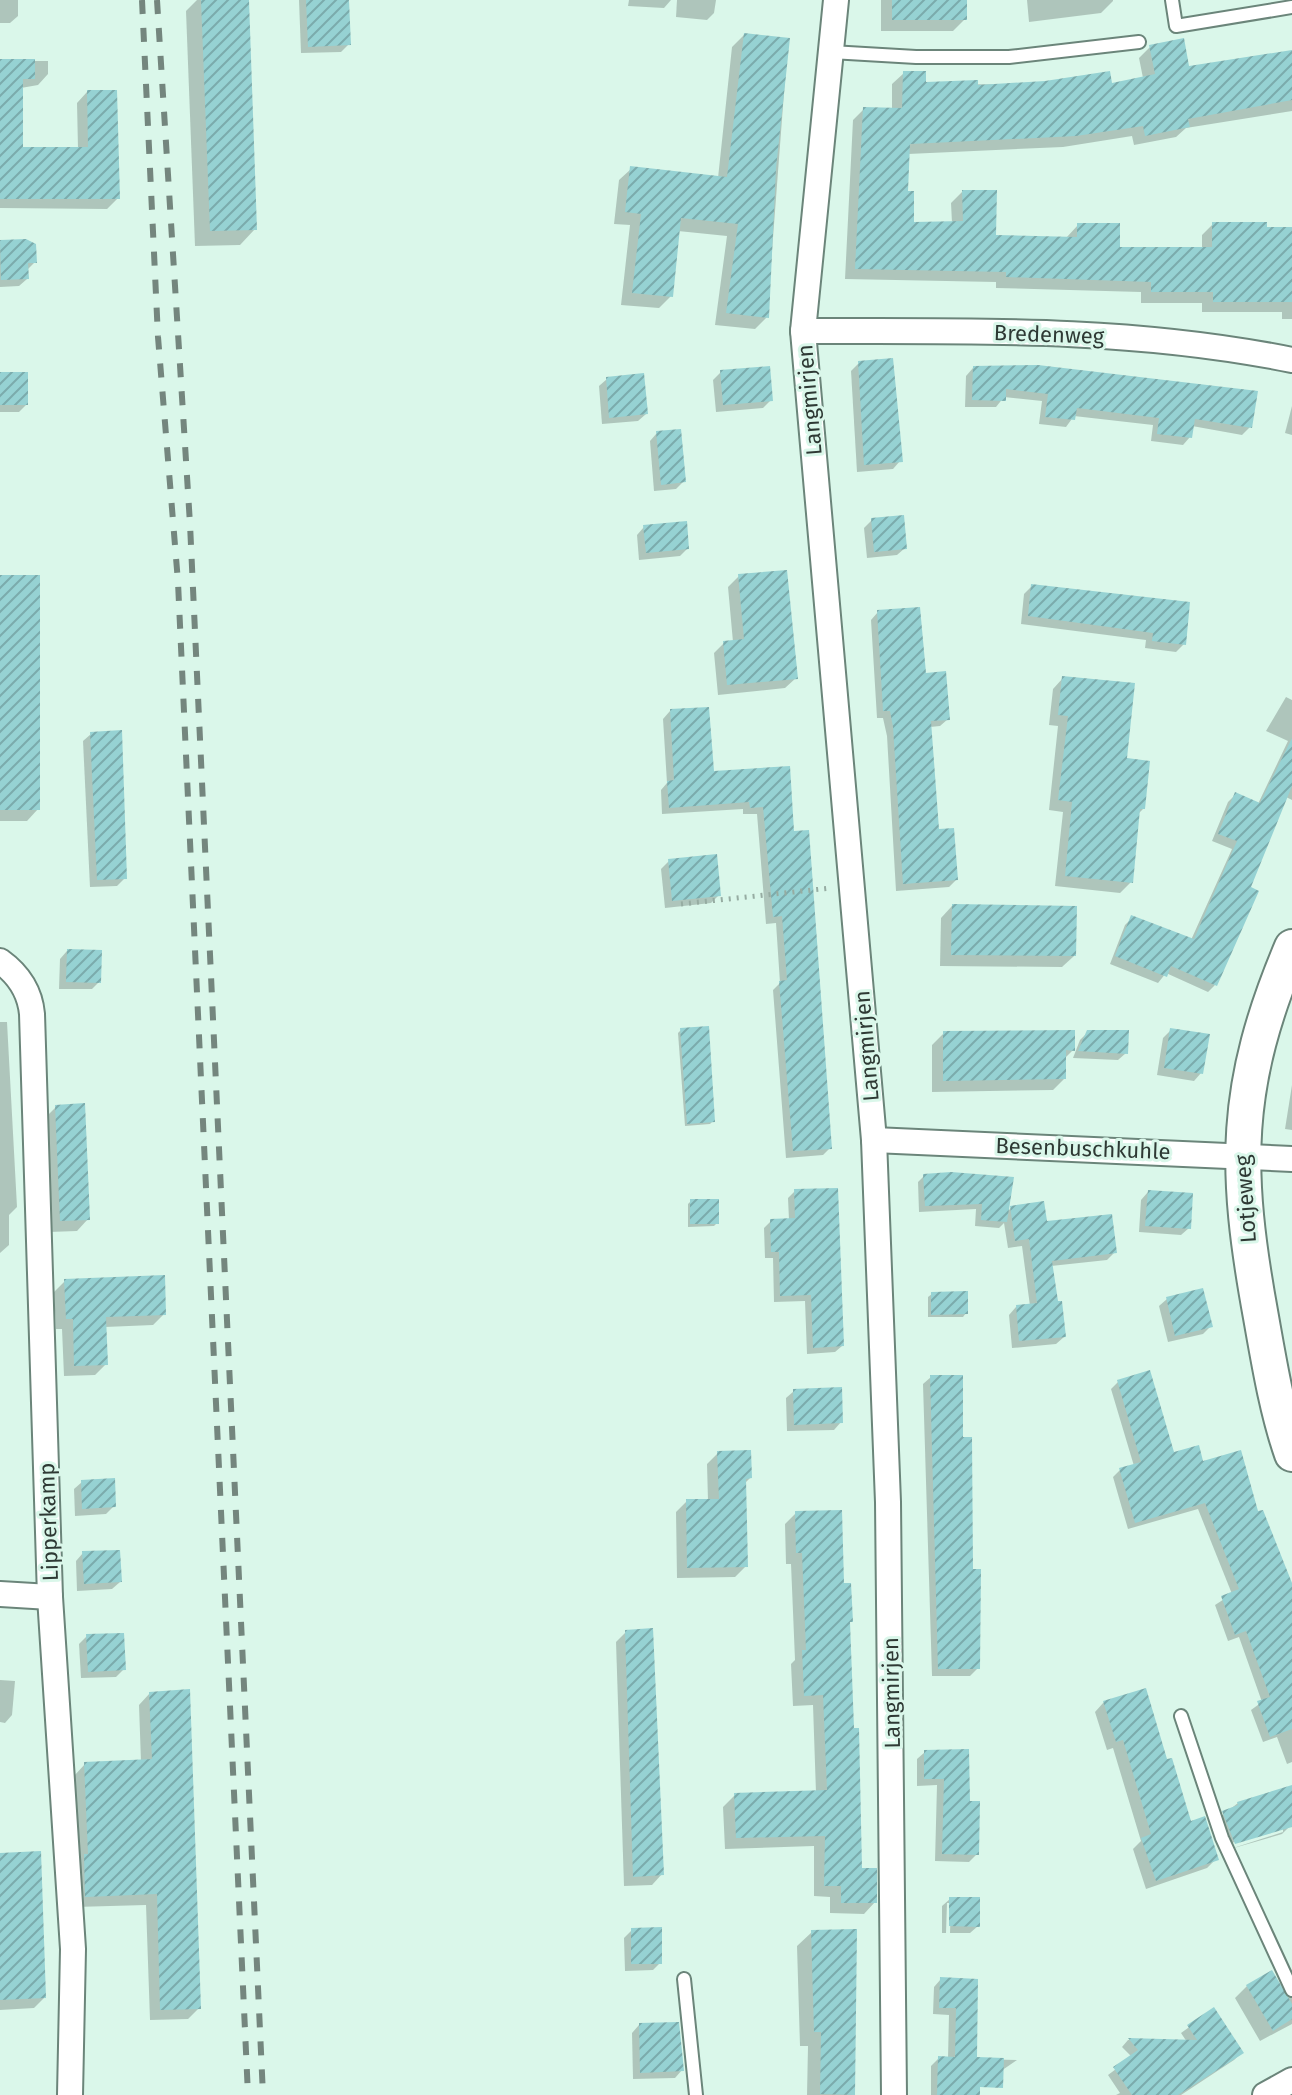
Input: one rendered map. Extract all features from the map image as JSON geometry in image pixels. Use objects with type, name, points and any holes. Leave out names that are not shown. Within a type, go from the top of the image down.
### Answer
[{"type":"street","name":"Langmirjen","points":[[836,0],[803,331],[874,1140],[888,1502],[894,2095]]},
{"type":"street","name":"Bredenweg","points":[[803,331],[1073,332],[1250,352],[1292,360]]},
{"type":"street","name":"Lotjeweg","points":[[1292,947],[1258,1036],[1246,1091],[1240,1155],[1246,1235],[1265,1340],[1292,1454]]},
{"type":"street","name":"Lipperkamp","points":[[0,961],[31,997],[50,1597],[72,1934],[70,2095]]},
{"type":"street","name":"Besenbuschkuhle","points":[[874,1140],[1292,1159]]},
{"type":"street","points":[[0,1594],[50,1597]]},
{"type":"street","points":[[1265,2095],[1292,2080]]},
{"type":"lane","points":[[1172,0],[1176,26],[1292,7]]},
{"type":"lane","points":[[831,52],[916,57],[1009,57],[1139,42]]},
{"type":"lane","points":[[1181,1716],[1222,1838],[1292,1990]]},
{"type":"lane","points":[[684,1979],[696,2095]]},
{"type":"path","points":[[681,904],[852,886]]},
{"type":"building","points":[[201,0],[249,0],[257,230],[210,231]]},
{"type":"building","points":[[306,0],[349,0],[351,45],[308,47]]},
{"type":"building","points":[[892,0],[967,0],[967,20],[892,20]]},
{"type":"building","points":[[744,33],[790,38],[776,168],[769,318],[726,313],[738,224],[681,218],[673,297],[632,293],[641,214],[625,212],[630,166],[727,177]]},
{"type":"building","points":[[1184,38],[1189,66],[1292,50],[1292,100],[1188,119],[1190,127],[1145,136],[1143,126],[1076,136],[910,144],[908,191],[914,191],[914,222],[963,221],[962,190],[997,190],[996,235],[1077,237],[1077,223],[1120,223],[1120,247],[1212,247],[1212,222],[1267,222],[1267,227],[1292,227],[1292,302],[1213,302],[1213,292],[1151,292],[1151,282],[1006,277],[1006,272],[855,269],[863,107],[902,108],[903,71],[926,71],[926,82],[978,80],[978,85],[1045,81],[1110,71],[1112,83],[1155,74],[1149,45]]},
{"type":"building","points":[[0,59],[35,59],[35,79],[23,79],[23,147],[88,147],[87,90],[117,90],[120,199],[0,199]]},
{"type":"building","points":[[26,239],[36,244],[37,263],[28,263],[29,279],[1,280],[0,240]]},
{"type":"building","points":[[893,358],[903,462],[864,465],[858,361]]},
{"type":"building","points":[[1038,365],[1258,391],[1252,428],[1195,419],[1192,438],[1157,434],[1159,418],[1077,408],[1075,420],[1045,417],[1048,394],[1006,389],[1006,401],[972,400],[973,366]]},
{"type":"building","points":[[770,366],[773,401],[723,405],[720,370]]},
{"type":"building","points":[[0,372],[28,372],[28,405],[0,405]]},
{"type":"building","points":[[644,373],[648,414],[609,418],[606,377]]},
{"type":"building","points":[[681,429],[686,482],[661,485],[656,431]]},
{"type":"building","points":[[904,515],[907,549],[874,552],[871,518]]},
{"type":"building","points":[[687,521],[689,549],[646,553],[643,525]]},
{"type":"building","points":[[787,570],[798,679],[727,685],[723,641],[744,639],[738,574]]},
{"type":"building","points":[[0,575],[40,575],[40,810],[0,810]]},
{"type":"building","points":[[1031,584],[1190,602],[1186,645],[1152,641],[1153,633],[1028,616]]},
{"type":"building","points":[[920,607],[926,673],[946,671],[950,720],[931,721],[939,829],[954,828],[958,880],[903,884],[893,727],[890,711],[883,711],[877,610]]},
{"type":"building","points":[[1062,676],[1135,683],[1127,758],[1150,761],[1145,809],[1140,809],[1133,883],[1065,876],[1072,802],[1058,800],[1068,716],[1058,715]]},
{"type":"building","points":[[709,707],[714,771],[790,766],[794,831],[809,830],[832,1149],[793,1151],[779,981],[787,980],[782,916],[773,917],[763,807],[750,808],[749,802],[669,808],[667,781],[674,780],[670,709]]},
{"type":"building","points":[[122,730],[127,879],[97,880],[90,732]]},
{"type":"building","points":[[1292,738],[1292,786],[1251,887],[1259,891],[1217,986],[1171,966],[1167,977],[1115,956],[1131,915],[1194,939],[1237,841],[1218,834],[1235,792],[1260,803]]},
{"type":"building","points":[[717,854],[721,896],[672,901],[668,859]]},
{"type":"building","points":[[952,904],[1077,906],[1076,956],[951,955]]},
{"type":"building","points":[[67,949],[102,950],[101,983],[66,982]]},
{"type":"building","points":[[709,1026],[715,1122],[687,1124],[680,1028]]},
{"type":"building","points":[[1170,1028],[1210,1034],[1203,1074],[1164,1068]]},
{"type":"building","points":[[1075,1030],[1075,1051],[1066,1050],[1066,1079],[943,1081],[943,1031]]},
{"type":"building","points":[[1087,1030],[1129,1030],[1128,1054],[1078,1051]]},
{"type":"building","points":[[85,1103],[90,1220],[60,1221],[55,1105]]},
{"type":"building","points":[[951,1172],[1014,1177],[1007,1222],[981,1220],[982,1204],[925,1206],[923,1174]]},
{"type":"building","points":[[838,1188],[844,1346],[813,1348],[811,1295],[780,1296],[779,1252],[771,1252],[770,1219],[795,1218],[794,1189]]},
{"type":"building","points":[[1148,1190],[1193,1193],[1191,1229],[1145,1226]]},
{"type":"building","points":[[690,1199],[719,1199],[719,1224],[690,1224]]},
{"type":"building","points":[[1044,1201],[1047,1221],[1112,1214],[1117,1253],[1052,1261],[1058,1301],[1062,1301],[1066,1337],[1019,1341],[1016,1305],[1037,1303],[1029,1239],[1015,1241],[1010,1206]]},
{"type":"building","points":[[165,1275],[166,1315],[106,1317],[108,1365],[74,1366],[73,1319],[66,1319],[64,1279]]},
{"type":"building","points":[[1203,1288],[1213,1327],[1175,1336],[1166,1297]]},
{"type":"building","points":[[968,1291],[968,1314],[931,1315],[931,1292]]},
{"type":"building","points":[[1150,1370],[1174,1452],[1199,1445],[1203,1461],[1241,1450],[1258,1511],[1263,1510],[1292,1583],[1292,1729],[1270,1737],[1257,1701],[1270,1697],[1246,1631],[1235,1635],[1221,1596],[1239,1589],[1205,1503],[1135,1523],[1119,1468],[1141,1462],[1117,1380]]},
{"type":"building","points":[[930,1375],[963,1375],[963,1437],[972,1437],[973,1569],[981,1569],[980,1669],[938,1669]]},
{"type":"building","points":[[842,1387],[843,1423],[794,1425],[793,1389]]},
{"type":"building","points":[[751,1450],[752,1478],[746,1479],[748,1567],[687,1568],[686,1499],[719,1499],[717,1451]]},
{"type":"building","points":[[115,1478],[116,1507],[82,1509],[81,1480]]},
{"type":"building","points":[[842,1510],[844,1583],[851,1583],[854,1728],[859,1728],[862,1868],[877,1868],[877,1903],[841,1903],[841,1886],[824,1886],[825,1836],[736,1838],[734,1793],[827,1790],[823,1695],[804,1696],[802,1650],[806,1650],[802,1553],[796,1553],[795,1511]]},
{"type":"building","points":[[120,1550],[122,1582],[84,1584],[82,1551]]},
{"type":"building","points":[[653,1628],[664,1875],[633,1877],[625,1630]]},
{"type":"building","points":[[124,1633],[126,1670],[88,1672],[86,1634]]},
{"type":"building","points":[[1146,1688],[1167,1759],[1172,1758],[1191,1821],[1205,1816],[1219,1860],[1156,1881],[1141,1838],[1151,1834],[1123,1740],[1116,1742],[1103,1701]]},
{"type":"building","points":[[190,1689],[201,2009],[160,2010],[157,1894],[85,1897],[84,1854],[88,1854],[84,1762],[152,1759],[149,1692]]},
{"type":"building","points":[[969,1749],[970,1801],[980,1801],[979,1855],[942,1854],[944,1779],[924,1779],[924,1750]]},
{"type":"building","points":[[1292,1785],[1292,1827],[1235,1844],[1222,1811],[1238,1805],[1237,1802]]},
{"type":"building","points":[[41,1851],[46,1998],[0,2000],[0,1853]]},
{"type":"building","points":[[949,1897],[980,1897],[980,1927],[949,1926]]},
{"type":"building","points":[[662,1927],[662,1964],[631,1964],[631,1928]]},
{"type":"building","points":[[857,1929],[855,2095],[820,2094],[821,2032],[814,2032],[811,1930]]},
{"type":"building","points":[[1272,1970],[1292,2004],[1292,2019],[1273,2031],[1246,1985]]},
{"type":"building","points":[[940,1977],[978,1979],[977,2057],[1004,2058],[1003,2088],[980,2087],[980,2095],[937,2095],[938,2056],[955,2057],[956,2008],[939,2008]]},
{"type":"building","points":[[1214,2007],[1244,2053],[1178,2095],[1132,2095],[1113,2067],[1138,2050],[1128,2038],[1197,2040],[1187,2025]]},
{"type":"building","points":[[679,2022],[684,2071],[640,2073],[639,2023]]},
{"type":"railway","points":[[142,0],[158,337],[178,582],[248,2095]]},
{"type":"railway","points":[[157,0],[190,524],[263,2095]]}]
